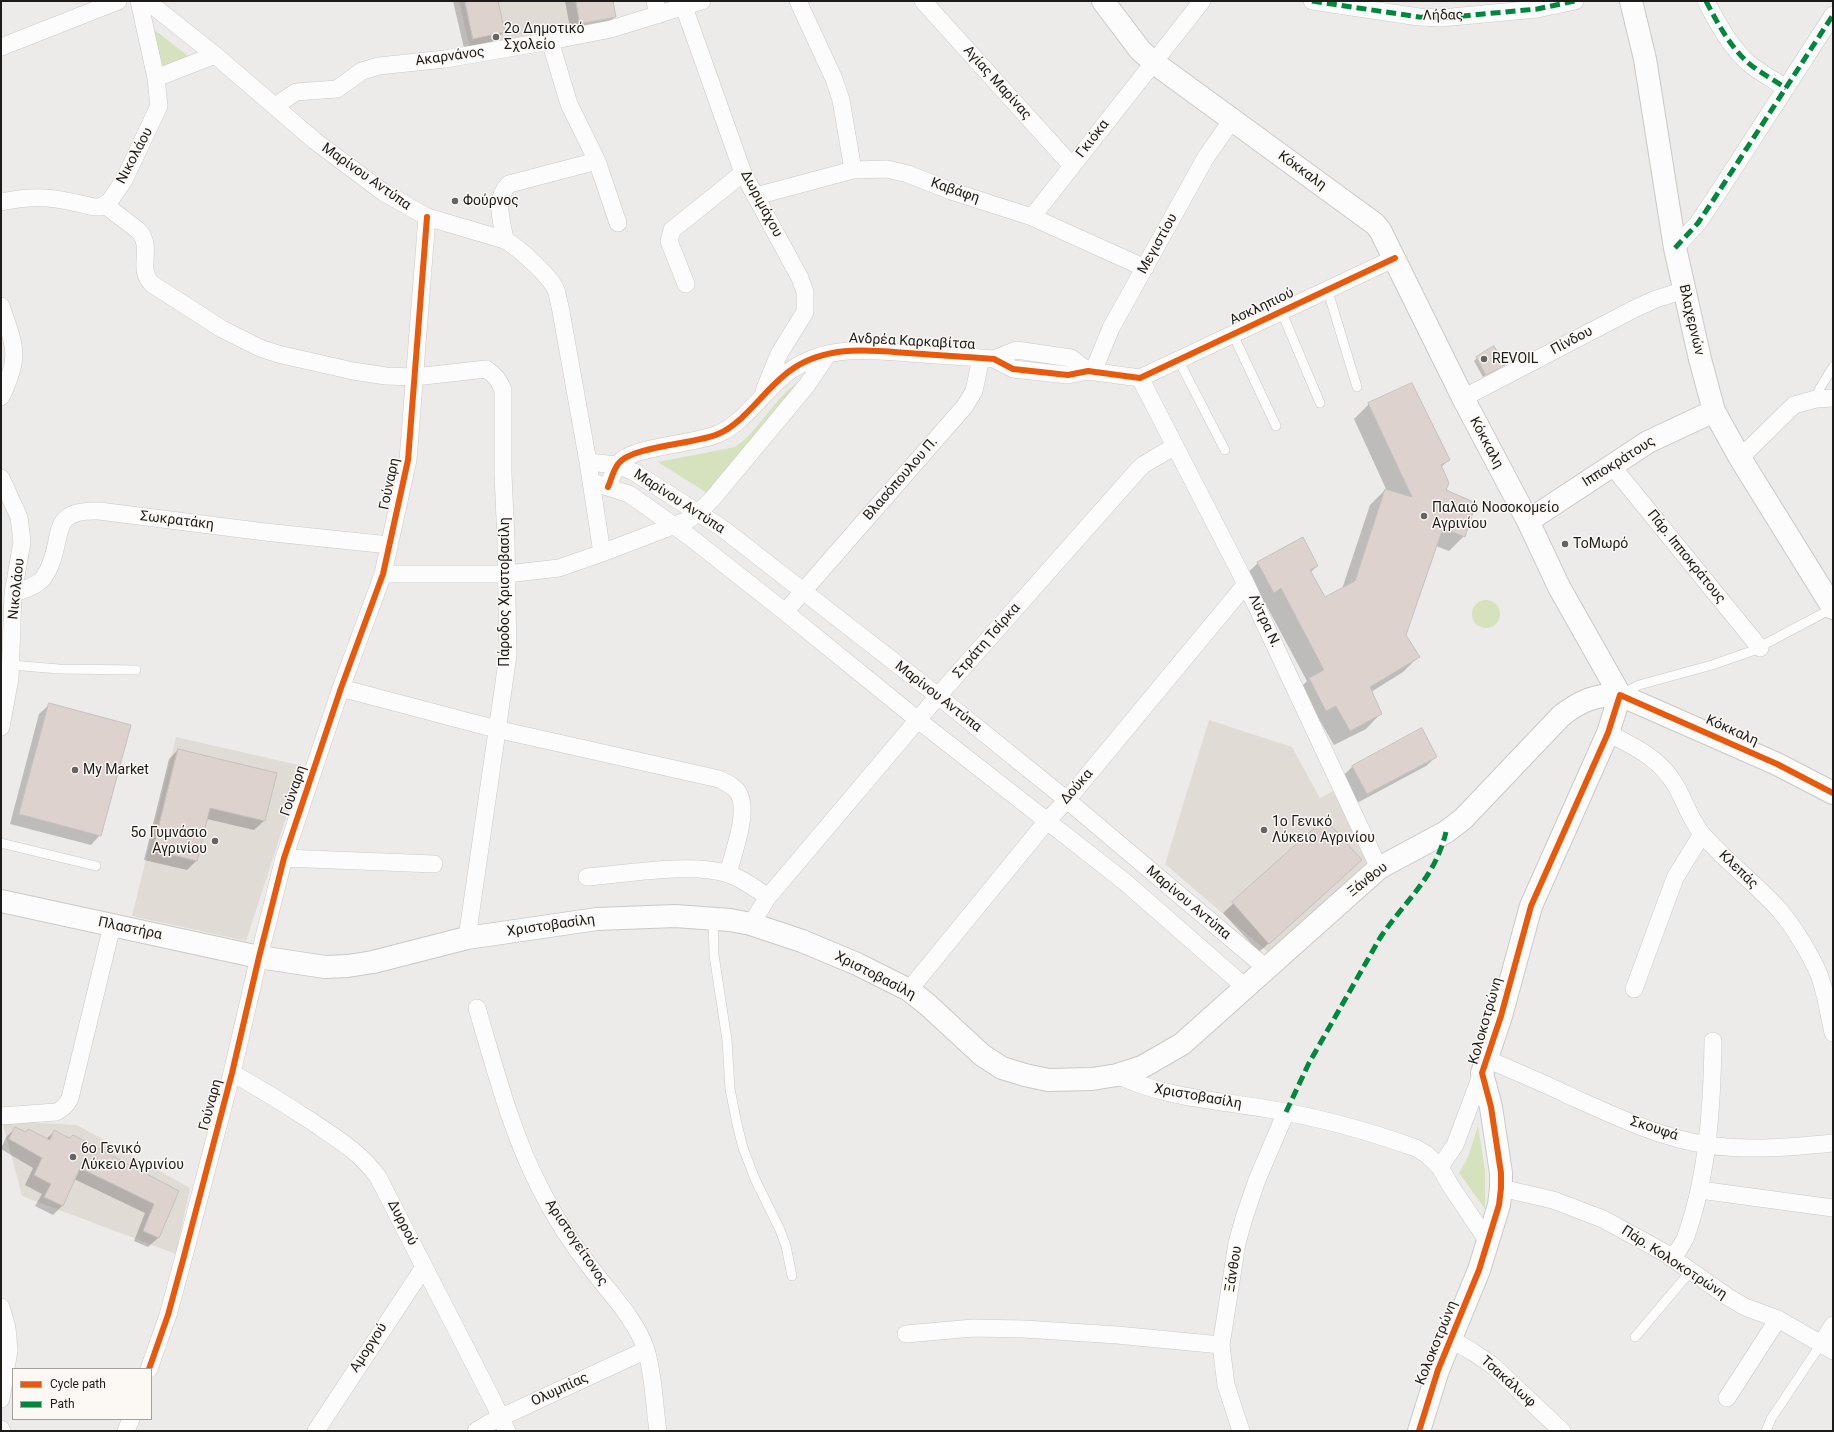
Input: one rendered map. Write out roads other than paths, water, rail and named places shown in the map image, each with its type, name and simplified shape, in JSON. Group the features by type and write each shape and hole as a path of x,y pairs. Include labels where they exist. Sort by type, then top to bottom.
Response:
{"main road":[{"name":"Κόκκαλη","path":"1103,1 1140,50 1153,62 1375,224 1380,230 1463,398 1528,521 1559,587 1620,695 1777,764 1833,793"},
{"name":"Βλαχερνών","path":"1631,1 1645,60 1675,248 1700,358 1714,411 1740,458 1833,608"},
{"name":"Ιπποκράτους","path":"1528,521 1660,436 1714,411"},
{"name":"Κολοκοτρώνη","path":"1419,1431 1428,1400 1450,1339 1470,1293 1495,1223 1501,1188 1501,1173 1485,1066 1531,906 1608,733 1620,695"},
{"name":"Ξάνθου","path":"1117,1075 1142,1067 1182,1044 1379,868 1446,832 1463,819 1561,716 1574,706 1596,696 1620,695"},
{"name":"Πλαστήρα","path":"1,901 259,957"},
{"name":"Χριστοβασίλη","path":"259,957 325,968 348,966 467,938 597,919 660,916 712,918 751,924 802,942 857,964 909,990 928,1005 982,1055 1007,1070 1048,1080 1092,1079 1117,1075"}],"street":[{"path":"1,47 118,1"},
{"name":"Νικολάου","path":"105,205 109,202 124,180 159,106 156,78 139,1"},
{"name":"Μαρίνου Αντύπα","path":"147,1 215,55 315,141 384,192 427,217 505,240 527,256 552,284 556,290 592,482 602,553"},
{"name":"Ακαρνάνος","path":"275,106 296,92 337,88 362,71 379,66 445,59 611,29 656,8 684,7 702,1"},
{"path":"798,1 834,79 841,100 853,170"},
{"name":"Αγίας Μαρίνας","path":"923,1 1072,166"},
{"name":"Γκιόκα","path":"1032,217 1202,1"},
{"name":"Λήδας","path":"1312,1 1419,17 1441,18 1537,9 1575,1"},
{"path":"1706,1 1728,40 1739,54 1752,66 1786,88"},
{"name":"Δωριμάχου","path":"684,7 744,173 800,278 805,292 805,312 775,362 763,394"},
{"path":"1675,248 1698,223 1833,15"},
{"path":"550,41 569,104 597,161 618,223"},
{"path":"156,78 215,55"},
{"name":"Μεγιστίου","path":"1091,371 1111,328 1206,157 1232,120"},
{"path":"505,240 498,202 501,194 509,184 597,161"},
{"name":"Καβάφη","path":"756,196 853,170 872,169 899,172 950,191 1032,217 1145,268"},
{"path":"686,284 669,242 672,230 744,173"},
{"path":"1,202 37,196 52,197 94,207 105,205"},
{"name":"Πάροδος Χριστοβασίλη","path":"105,205 144,236 147,250 144,270 148,280 152,284 222,329 260,348 278,354 353,371 386,376 415,377 486,369 499,381 503,390 503,474 507,574 508,655 496,729 467,938"},
{"name":"Γούναρη","path":"148,1368 168,1315 232,1073 284,858 341,688 383,574 408,460 427,217"},
{"name":"Ασκληπιού","path":"1140,378 1395,258"},
{"name":"Πίνδου","path":"1463,398 1634,309 1656,299 1685,290"},
{"path":"1,306 12,339 15,354 11,376 1,397"},
{"name":"Ανδρέα Καρκαβίτσα","path":"617,466 627,457 640,452 711,437 724,432 737,422 763,394 792,370 805,362 828,354 859,350 988,358 1014,369 1068,375 1091,371 1140,378"},
{"path":"383,574 507,574 559,568 675,526 698,513 713,498 808,385 828,354"},
{"name":"Βλασόπουλου Π.","path":"785,612 965,406 974,391 988,358"},
{"name":"Λύτρα Ν.","path":"1140,378 1246,584 1379,868"},
{"path":"1740,458 1788,409 1798,403 1816,399 1833,398"},
{"name":"Στράτη Τσίρκα","path":"751,924 768,897 938,696 1142,465 1175,446"},
{"name":"Μαρίνου Αντύπα","path":"588,462 617,466 640,474 722,528 938,696 1067,800 1266,968"},
{"path":"608,487 617,466"},
{"name":"Πάρ. Ιπποκράτους","path":"1612,466 1760,648"},
{"name":"Νικολάου","path":"1,478 19,517 22,542 13,594 11,665 1,727"},
{"name":"Μαρίνου Αντύπα","path":"592,482 629,494 675,526 1142,896 1245,987"},
{"name":"Σωκρατάκη","path":"13,594 42,580 51,563 61,525 72,513 78,511 99,511 257,531 389,545"},
{"name":"Δούκα","path":"909,990 1047,821 1067,800 1246,584"},
{"path":"341,688 496,729 719,779 731,785 738,793 742,804 742,819 728,874"},
{"name":"Κλεπάς","path":"1608,733 1649,755 1663,768 1676,788 1692,820 1702,834 1719,853 1775,905 1789,922 1816,966 1824,991 1833,1033"},
{"path":"1634,989 1675,878 1702,834"},
{"path":"284,858 434,864"},
{"path":"587,877 680,869 705,870 728,874 768,897"},
{"path":"1142,896 1159,878"},
{"path":"1,1116 56,1112 68,1104 112,926"},
{"name":"Αριστογείτονος","path":"477,1008 511,1117 534,1176 564,1230 641,1338 646,1350 658,1431"},
{"path":"1670,1258 1679,1249 1684,1239 1700,1190 1704,1170 1714,1041"},
{"path":"1440,1167 1454,1145 1485,1066"},
{"name":"Σκουφά","path":"1485,1066 1629,1122 1706,1145 1732,1147 1794,1147 1833,1143"},
{"name":"Δυρρού","path":"232,1073 264,1091 349,1146 367,1161 378,1177 504,1424"},
{"name":"Χριστοβασίλη","path":"1117,1075 1136,1084 1175,1095 1286,1112 1345,1126 1402,1143 1426,1154 1440,1167 1450,1186 1489,1243"},
{"name":"Ξάνθου","path":"1241,1431 1226,1385 1222,1345 1237,1243 1257,1180 1286,1112"},
{"name":"Πάρ. Κολοκοτρώνη","path":"1501,1188 1547,1198 1582,1210 1618,1226 1670,1258 1713,1288 1744,1307 1778,1320 1827,1348"},
{"path":"1700,1190 1833,1208"},
{"name":"Αμοργού","path":"316,1431 424,1267"},
{"path":"1,1307 7,1328 9,1350 1,1399"},
{"path":"1727,1398 1778,1320"},
{"path":"1827,1348 1833,1325"},
{"path":"906,1334 973,1328 1024,1328 1222,1345"},
{"name":"Τσακάλωφ","path":"1450,1339 1492,1365 1562,1431"},
{"name":"Ολυμπίας","path":"476,1431 504,1424 646,1350"},
{"path":"126,1431 131,1420"}],"lane":[{"path":"1330,298 1357,387"},
{"path":"1285,320 1320,404"},
{"path":"1237,343 1276,426"},
{"path":"1816,399 1820,388 1833,367"},
{"path":"1183,368 1225,450"},
{"path":"1620,695 1638,686 1712,665 1760,648 1833,608"},
{"path":"11,665 59,669 136,670"},
{"path":"1,843 96,866"},
{"path":"712,918 714,955 727,1040 730,1089 737,1124 743,1148 755,1179 780,1230 786,1246 792,1276"},
{"path":"1635,1337 1690,1272"},
{"path":"1766,1431 1771,1419 1827,1348"}],"place":[{"name":"2ο Δημοτικό Σχολείο","path":"496,37"},
{"name":"Φούρνος","path":"455,201"},
{"name":"REVOIL","path":"1484,359"},
{"name":"Παλαιό Νοσοκομείο Αγρινίου","path":"1424,516"},
{"name":"ΤοΜωρό","path":"1565,544"},
{"name":"My Market","path":"75,770"},
{"name":"1ο Γενικό Λύκειο Αγρινίου","path":"1264,830"},
{"name":"5ο Γυμνάσιο Αγρινίου","path":"215,841"},
{"name":"6ο Γενικό Λύκειο Αγρινίου","path":"73,1157"}]}
